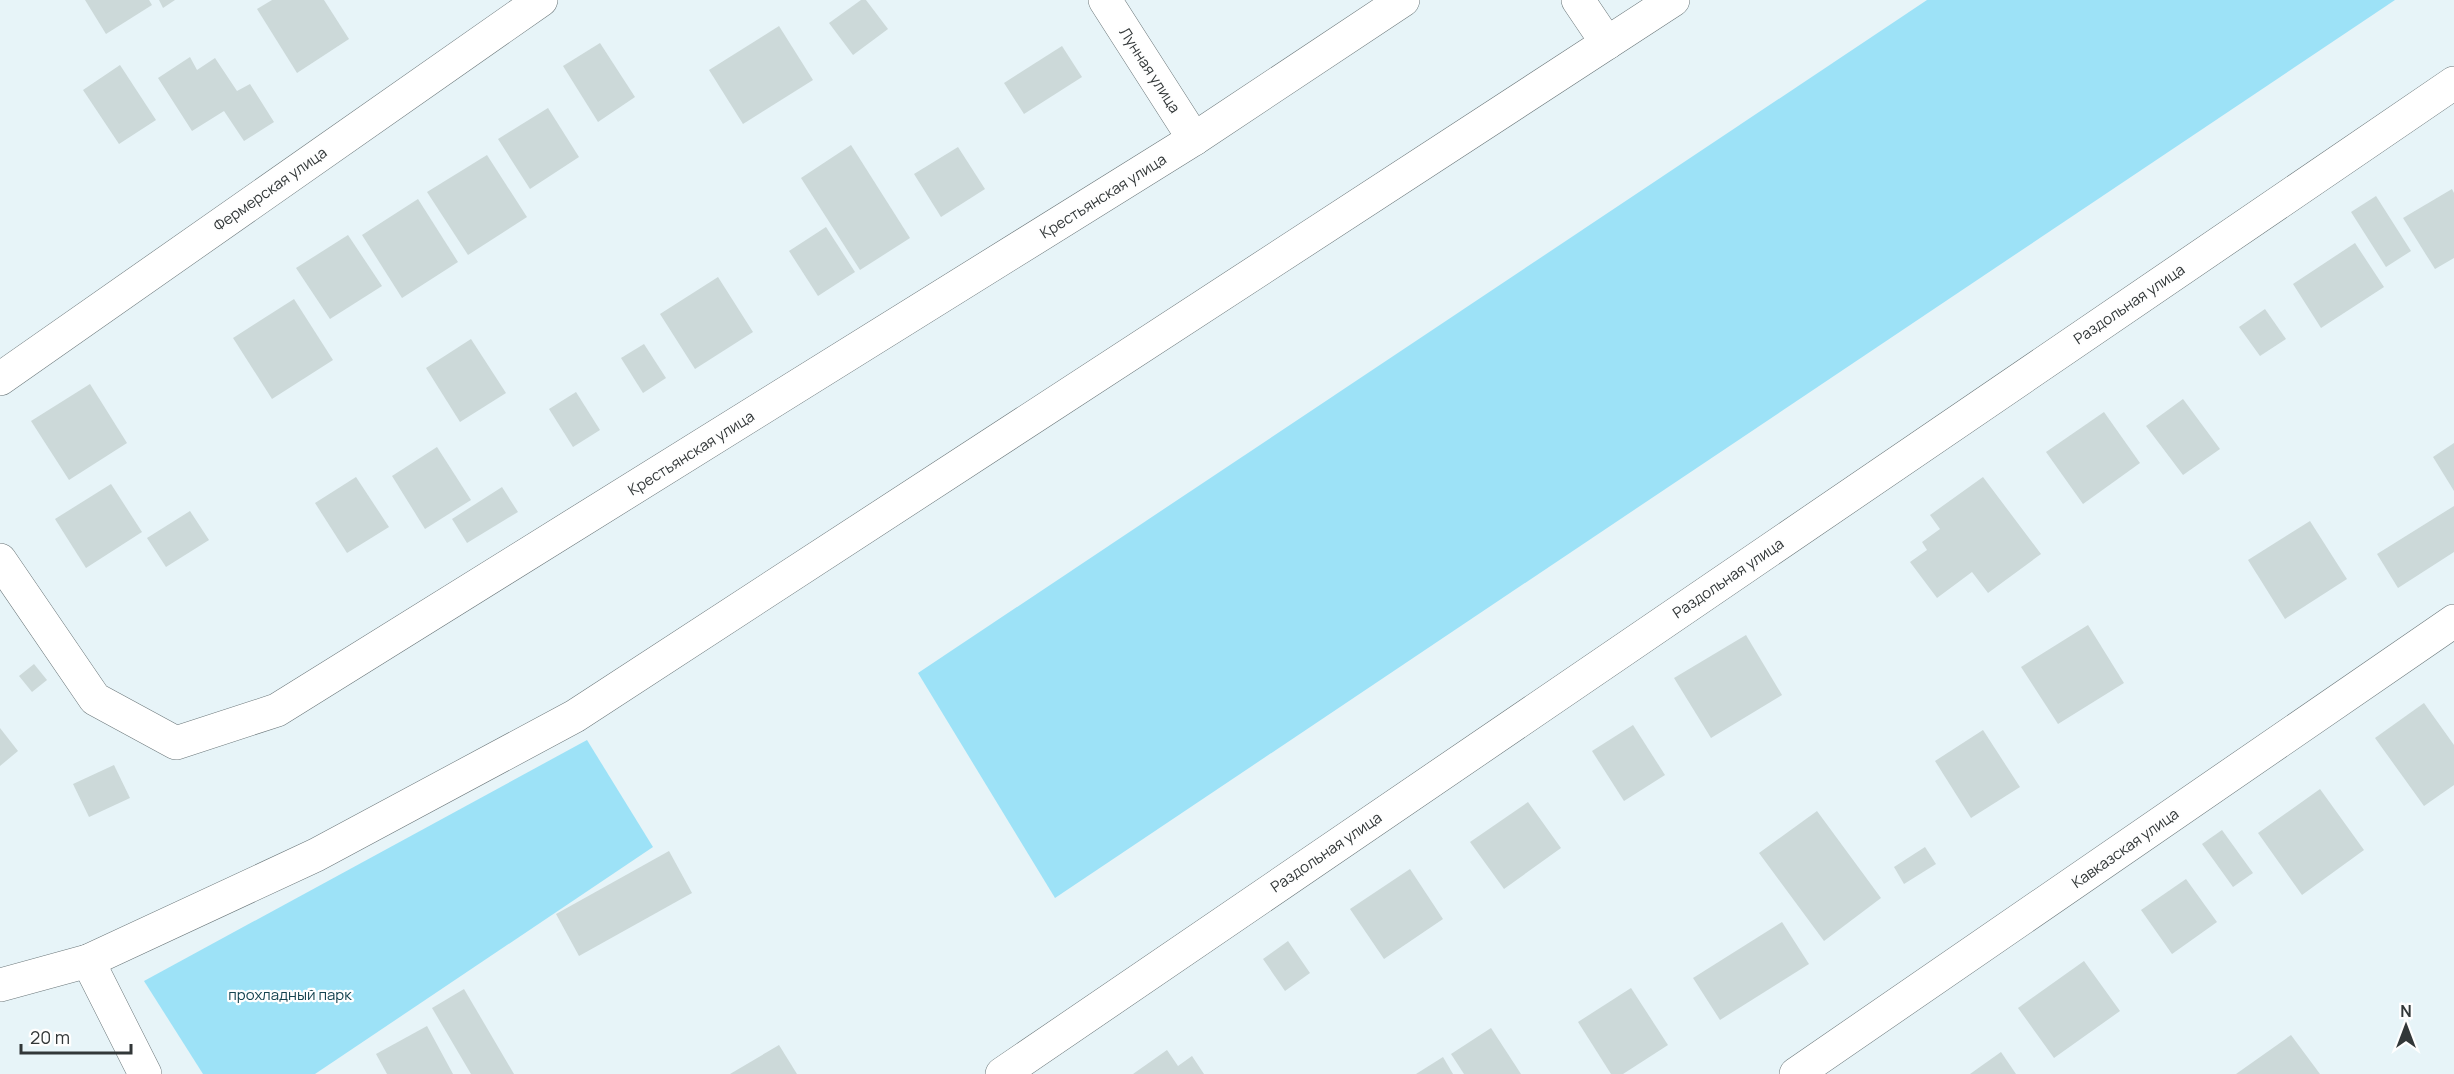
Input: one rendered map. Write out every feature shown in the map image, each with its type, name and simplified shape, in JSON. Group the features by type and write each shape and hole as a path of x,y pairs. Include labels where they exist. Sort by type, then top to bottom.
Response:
{"street":[{"name":"Фермерская улица","path":"0,379 541,0"},
{"name":"Лунная улица","path":"1105,0 1194,139"},
{"name":"Крестьянская улица","path":"0,560 95,699 176,743 277,710 1194,139 1403,0"},
{"path":"1578,0 1607,43"},
{"path":"0,985 88,961 316,855 575,716 1673,0"},
{"name":"Раздольная улица","path":"1002,1074 2454,83"},
{"name":"Кавказская улица","path":"1796,1074 2454,621"},
{"path":"88,961 145,1074"}],"green space":[{"path":"1927,0 2395,0 1055,898 918,673"},
{"name":"прохладный парк","path":"587,740 653,847 315,1074 203,1074 144,981"}],"building":[{"path":"85,0 149,0 152,5 106,34"},
{"path":"159,0 175,0 163,8"},
{"path":"272,0 324,0 349,39 297,73 257,9"},
{"path":"861,0 866,0 888,29 853,55 829,23"},
{"path":"779,26 813,80 743,124 709,70"},
{"path":"600,43 635,97 598,122 563,66"},
{"path":"1062,46 1082,77 1024,114 1004,83"},
{"path":"190,57 197,70 215,58 237,91 250,84 274,122 244,141 224,111 192,131 158,78"},
{"path":"120,65 156,120 119,144 83,90"},
{"path":"548,108 579,157 530,189 498,139"},
{"path":"851,145 910,238 860,270 801,178"},
{"path":"958,147 985,189 941,217 914,174"},
{"path":"487,155 527,217 468,255 427,192"},
{"path":"2452,189 2454,193 2454,258 2435,269 2403,218"},
{"path":"2376,196 2411,251 2386,267 2351,212"},
{"path":"418,199 458,262 402,298 362,235"},
{"path":"826,227 855,272 818,296 789,251"},
{"path":"348,235 382,286 330,319 296,268"},
{"path":"2355,243 2384,287 2321,328 2293,284"},
{"path":"718,277 753,332 695,369 660,314"},
{"path":"294,299 333,360 272,399 233,338"},
{"path":"2265,309 2286,339 2260,356 2239,327"},
{"path":"471,339 506,393 460,422 426,368"},
{"path":"644,344 666,378 643,393 621,358"},
{"path":"90,384 127,443 69,480 31,421"},
{"path":"576,392 600,430 573,447 549,409"},
{"path":"2183,399 2220,449 2183,475 2146,426"},
{"path":"2104,412 2140,463 2083,504 2046,452"},
{"path":"2454,443 2454,491 2433,457"},
{"path":"437,447 471,500 425,529 392,476"},
{"path":"356,477 389,527 347,553 315,503"},
{"path":"1983,477 2041,554 1988,593 1972,572 1937,598 1910,562 1927,550 1922,542 1940,529 1930,515"},
{"path":"111,484 142,532 86,568 55,519"},
{"path":"502,487 518,512 467,543 452,519"},
{"path":"2454,506 2454,552 2398,588 2377,554"},
{"path":"190,511 209,540 166,567 147,538"},
{"path":"2310,521 2347,579 2285,619 2248,560"},
{"path":"2088,625 2124,683 2058,724 2021,667"},
{"path":"1746,635 1782,695 1711,738 1674,678"},
{"path":"34,664 47,680 32,692 19,676"},
{"path":"2424,703 2454,745 2454,785 2424,806 2375,738"},
{"path":"1633,725 1665,775 1624,801 1592,751"},
{"path":"0,728 18,751 0,766"},
{"path":"1983,730 2020,787 1971,818 1935,761"},
{"path":"114,765 130,798 89,817 73,784"},
{"path":"2320,789 2364,850 2302,895 2258,833"},
{"path":"1528,802 1561,848 1504,889 1470,842"},
{"path":"1817,811 1881,898 1824,941 1759,853"},
{"path":"2222,830 2253,873 2233,887 2202,844"},
{"path":"1925,847 1936,864 1904,884 1894,867"},
{"path":"669,851 692,893 579,956 556,914"},
{"path":"1410,869 1443,919 1384,959 1350,909"},
{"path":"2186,879 2217,922 2172,954 2141,910"},
{"path":"1782,922 1809,964 1720,1020 1693,978"},
{"path":"1288,941 1310,973 1285,991 1263,959"},
{"path":"2084,961 2120,1011 2054,1058 2018,1008"},
{"path":"1631,988 1668,1045 1623,1074 1611,1074 1578,1022"},
{"path":"464,989 514,1074 471,1074 432,1008"},
{"path":"427,1026 453,1074 387,1074 376,1054"},
{"path":"1491,1028 1521,1074 1464,1074 1451,1054"},
{"path":"2291,1035 2320,1074 2236,1074"},
{"path":"779,1045 797,1074 730,1074"},
{"path":"1167,1050 1178,1066 1192,1056 1204,1074 1133,1074"},
{"path":"2001,1052 2016,1074 1970,1074"},
{"path":"1443,1057 1453,1074 1416,1074"}]}
